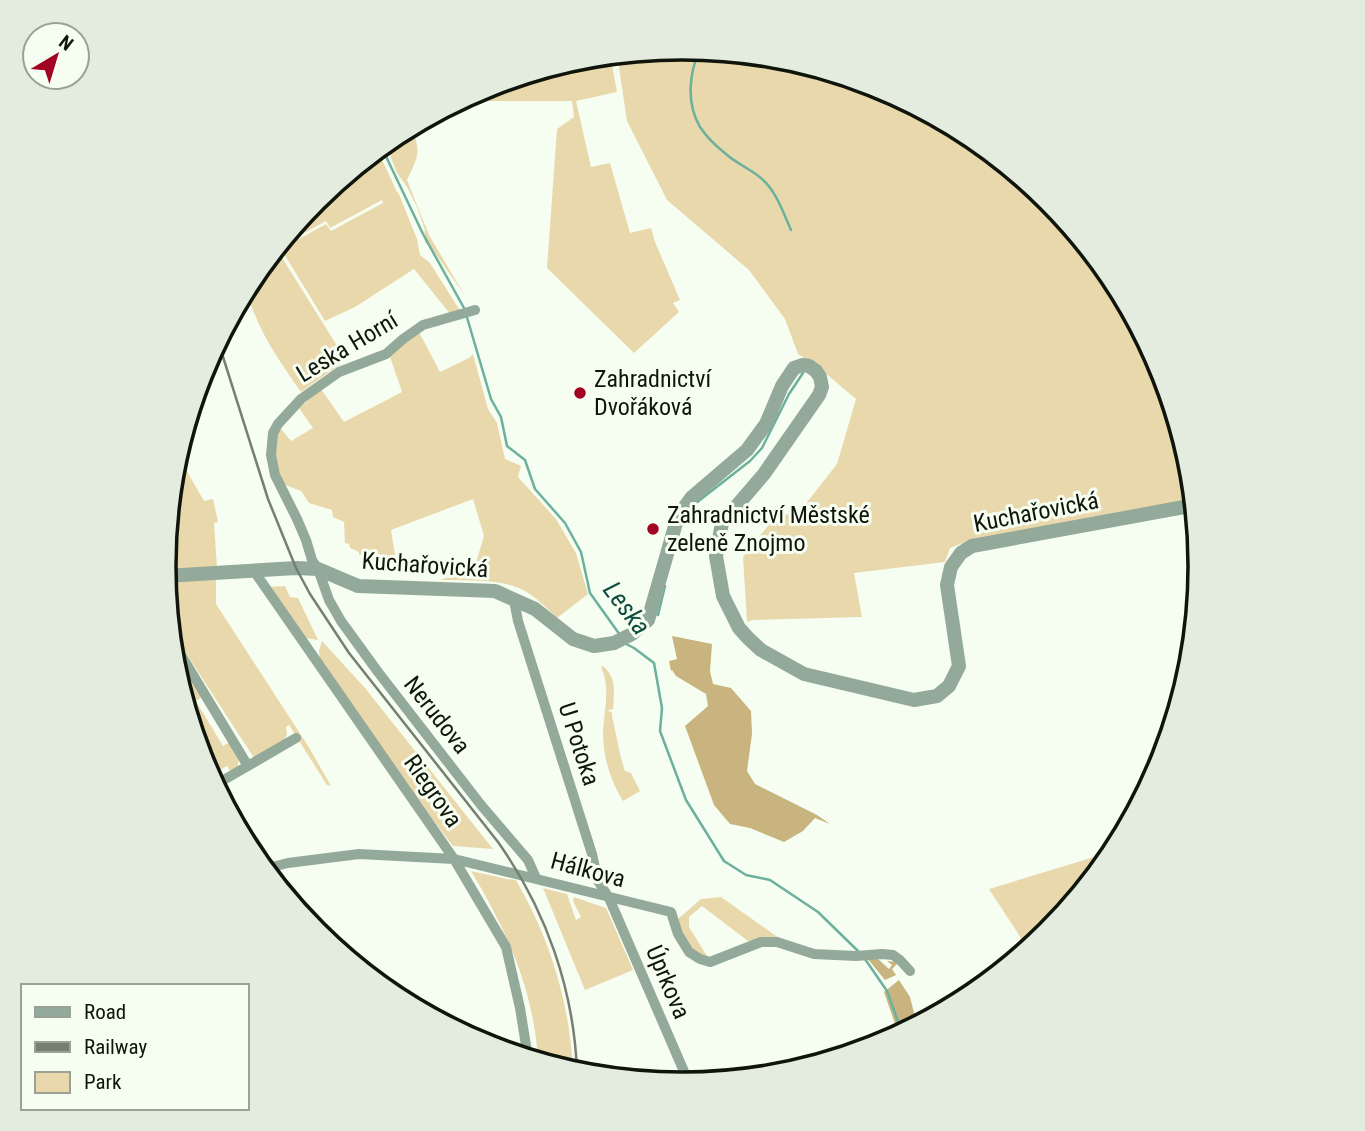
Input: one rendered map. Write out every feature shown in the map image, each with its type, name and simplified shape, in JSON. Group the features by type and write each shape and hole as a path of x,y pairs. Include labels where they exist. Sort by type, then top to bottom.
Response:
{"street":[{"name":"Leska Horní","path":"318,569 275,475 271,455 273,433 278,424 301,399 339,372 386,354 424,326 469,312"},
{"name":"Kuchařovická","path":"177,575 318,569 358,586 495,592 535,609 573,639 594,646 614,643 632,634 648,620 678,516 692,497 747,450 766,424 794,368 809,366 816,370 820,377 822,387 819,395 764,474 722,523 716,556 723,596 739,628 761,650 804,674 914,701 937,696 948,686 960,666 947,585 951,567 961,553 972,546 1185,507"},
{"name":"Nerudova","path":"318,569 329,600 341,621 481,806 528,860 536,878"},
{"name":"Riegrova","path":"254,571 454,859 506,947 526,1047"},
{"name":"U Potoka","path":"514,600 518,621 592,854 598,881 609,898"},
{"path":"186,663 248,765"},
{"path":"224,779 296,738"},
{"name":"Hálkova","path":"275,866 359,854 454,859 670,912 678,934 689,952 700,960 710,962 761,942 777,942 814,954 893,955 910,971"},
{"name":"Úprkova","path":"609,898 684,1072"}],"green space":[{"path":"716,61 781,69 845,86 906,112 964,145 1016,185 1063,232 1084,257 1121,313 1162,403 1179,467 1184,501 971,540 950,548 945,562 854,573 862,617 747,622 743,557 771,522 804,506 837,464 856,399 817,366 798,354 785,319 749,270 667,200 627,121 618,64"},
{"path":"612,65 617,92 576,101 591,167 610,163 630,233 651,228 680,300 673,303 679,312 634,353 547,268 557,129 574,117 572,101 485,100 520,86"},
{"path":"414,136 417,153 407,180 429,235 465,296 431,247 425,243 425,230 417,207 397,173 389,153"},
{"path":"382,159 417,239 420,255 430,263 461,312 451,315 414,269 355,307 325,321 284,254 294,242 326,224 331,231 383,203 382,200 330,228 326,221 298,236 349,185"},
{"path":"281,257 346,360 301,392 276,355 250,303"},
{"path":"419,332 440,372 473,354 488,409 497,423 505,459 521,466 518,477 556,519 576,553 588,594 557,618 532,596 514,586 483,581 440,580 474,569 484,536 473,499 391,530 395,555 377,557 376,551 373,551 373,557 363,557 345,543 344,522 333,517 332,510 309,503 301,491 283,484 271,454 278,425 291,441 313,428 299,408 321,389 344,422 402,392 389,354"},
{"path":"186,469 204,501 213,499 218,522 214,523 217,567 176,570"},
{"path":"216,577 216,604 331,786 327,785 289,725 286,727 285,739 254,758 184,650 177,579"},
{"path":"285,586 290,597 298,598 318,640 305,638 269,587"},
{"path":"322,641 365,688 493,849 453,846 320,660"},
{"path":"601,667 611,675 614,686 613,709 607,711 612,712 625,771 631,773 640,791 623,801 611,777 604,750 606,683"},
{"path":"189,675 202,697 196,701 223,746 231,744 239,760 237,768 230,771 227,766 220,770 215,759 203,728"},
{"path":"1096,856 1063,899 1022,940 989,889"},
{"path":"471,871 516,880 528,902 548,948 563,996 572,1059 537,1050 525,986 496,916"},
{"path":"543,888 567,894 576,920 581,917 573,901 574,897 606,908 633,970 585,990"},
{"path":"721,897 779,938 748,941 702,906 689,917 689,927 707,956 703,958 685,942 678,919 701,899"}],"shaded area":[{"path":"672,636 712,644 710,671 713,684 731,688 751,711 752,734 747,771 755,784 830,824 815,818 803,831 784,842 750,828 730,824 714,805 685,726 708,706 706,694 671,671 669,661 677,659"},
{"path":"867,958 878,959 889,969 892,965 887,961 899,962 892,969 896,975 885,980"},
{"path":"899,980 910,997 914,1015 895,1024 884,992"}],"waterway":[{"path":"696,60 691,78 691,98 700,127 723,151 767,184 779,202 791,230"},
{"name":"Leska","path":"386,156 423,234 464,308"},
{"name":"Leska","path":"466,314 491,399 501,417 507,446 525,460 535,489 565,523 581,552 590,593 620,635"},
{"path":"696,503 750,461 762,448 789,394 803,373"},
{"path":"658,615 665,586"},
{"name":"Leska","path":"626,644 654,663 662,708 660,731 686,800 724,861 746,875 770,880 818,912 858,951"},
{"name":"Leska","path":"865,959 887,991 898,1023"}],"railway":[{"path":"223,356 268,499 296,568 310,594 349,653 498,842 530,895 554,951 563,981 576,1060"}],"place":[{"name":"Zahradnictví Dvořáková","path":"580,393"},
{"name":"Zahradnictví Městské zeleně Znojmo","path":"653,529"}]}
